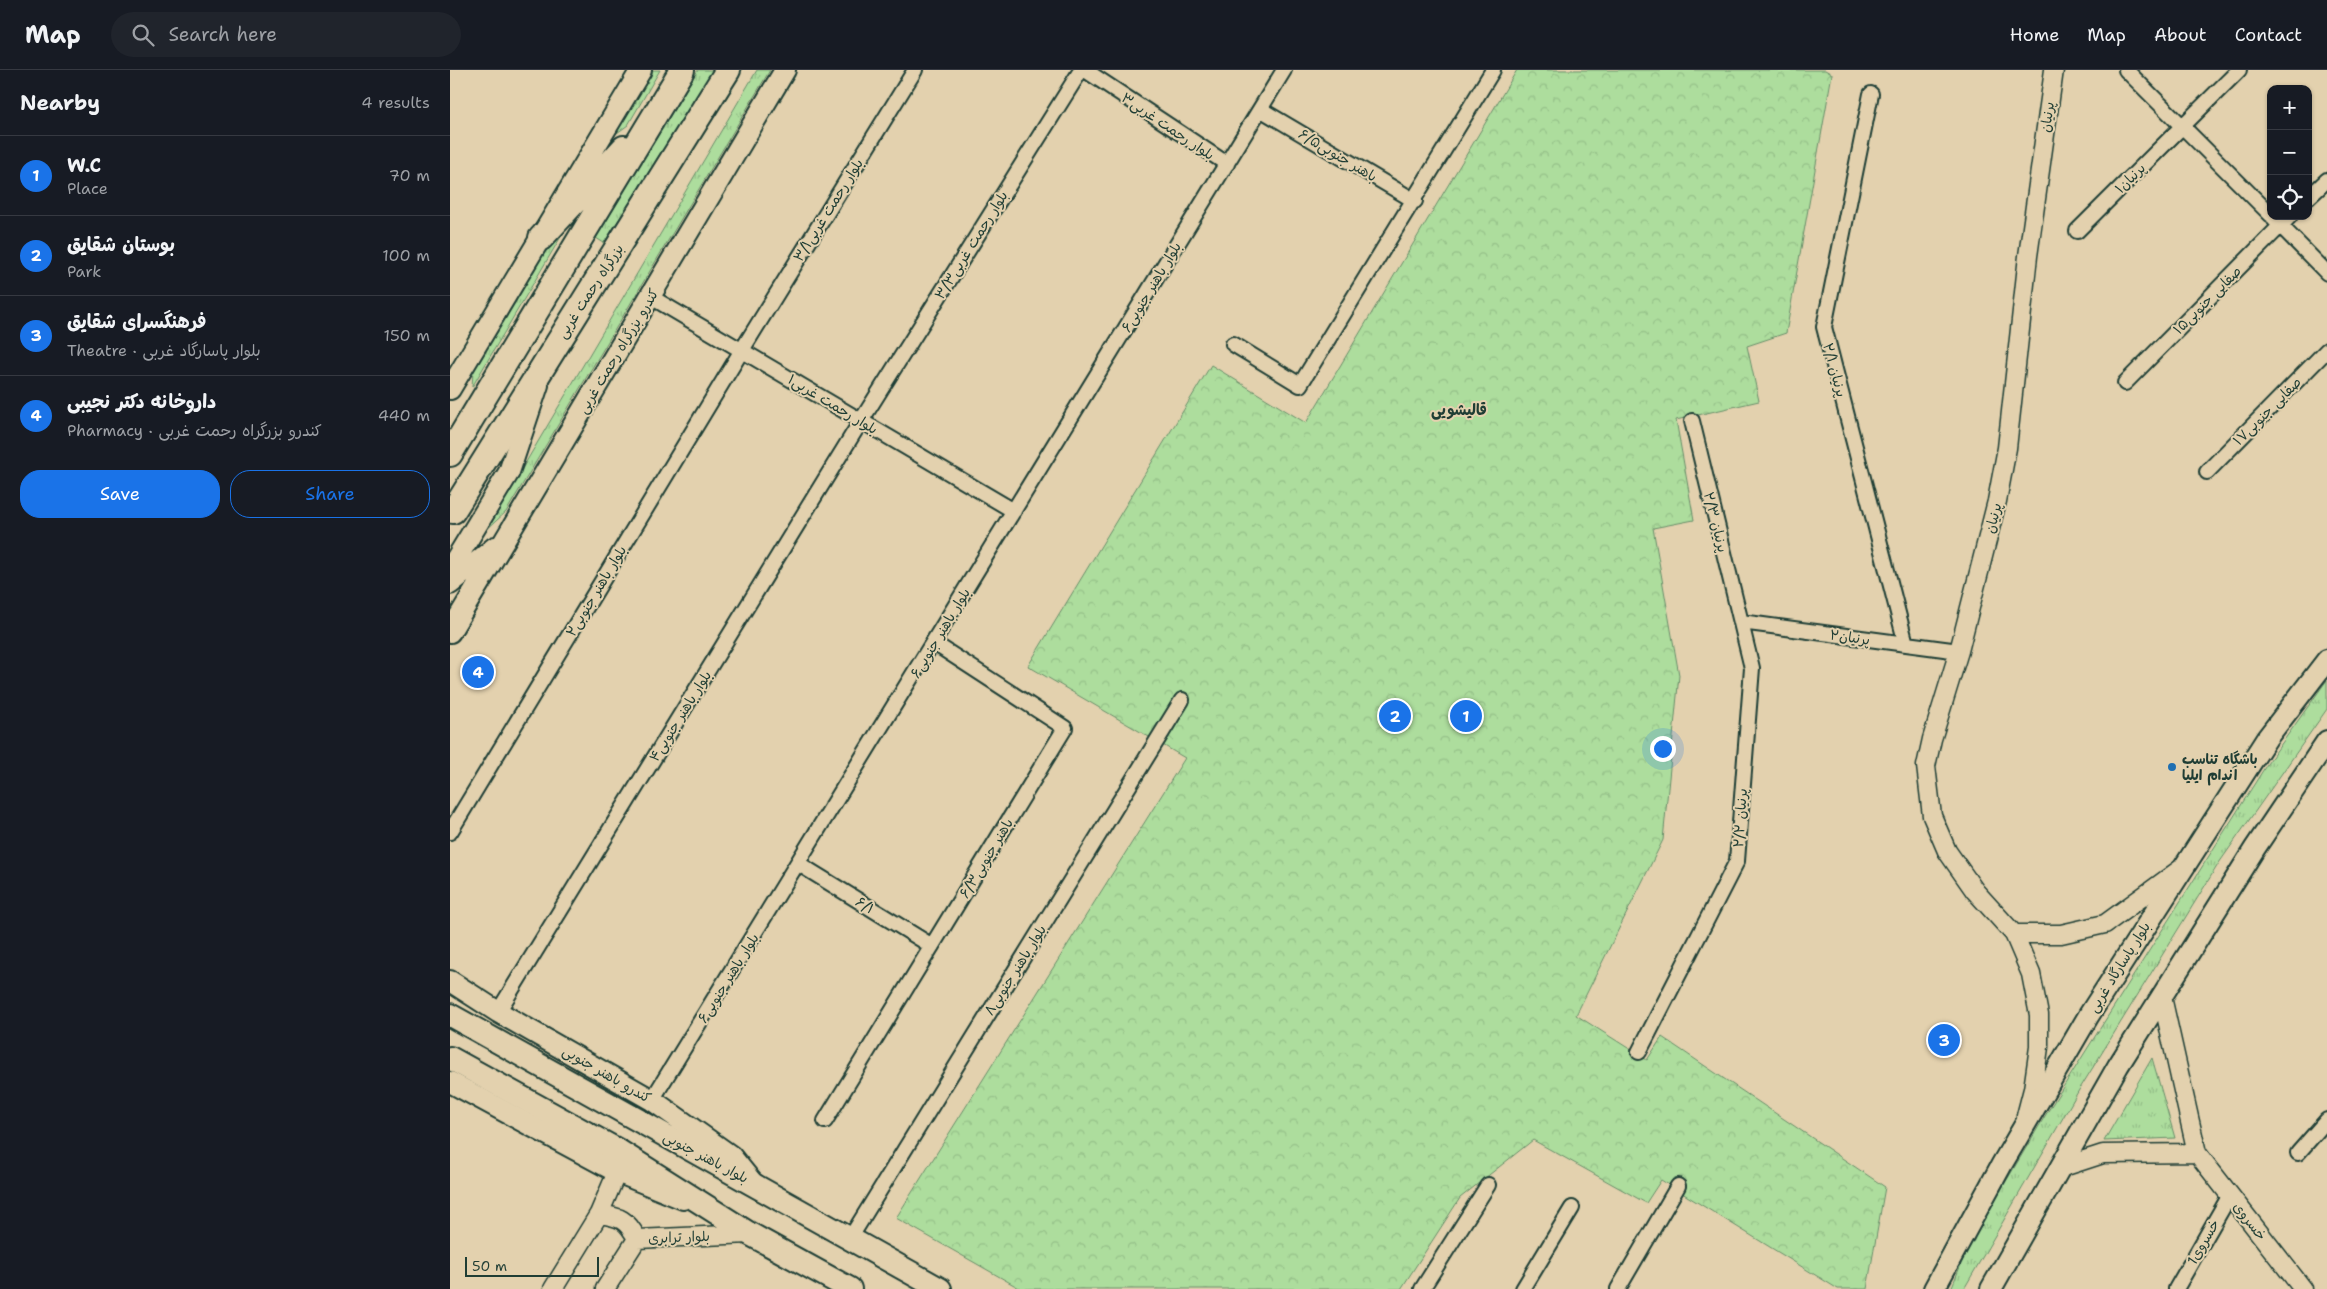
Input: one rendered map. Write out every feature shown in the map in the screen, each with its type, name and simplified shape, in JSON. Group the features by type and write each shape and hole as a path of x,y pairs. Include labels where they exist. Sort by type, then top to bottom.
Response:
{"highway":[{"path":"450,454 682,70"},
{"name":"بزرگراه رحمت غربی","path":"453,511 728,70"},
{"path":"541,238 656,114"}],"main road":[{"path":"450,390 642,70"},
{"name":"کندرو بزرگراه رحمت غربی","path":"450,632 785,70"},
{"path":"450,569 509,472 547,358"},
{"path":"450,584 506,539"},
{"name":"بلوار پاسارگاد غربی","path":"1934,1289 2023,1128 2089,1015 2267,738 2327,660"},
{"path":"1991,1289 2118,1066 2255,848 2327,741"},
{"name":"کندرو باهنر جنوبی","path":"450,981 498,1012 652,1100 731,1156 752,1182"},
{"name":"بلوار باهنر جنوبی","path":"450,1015 640,1122 752,1182 849,1240 940,1289"},
{"path":"450,1058 619,1151 750,1234 850,1289"},
{"path":"450,1082 616,1172 710,1210"}],"street":[{"name":"بلوار رحمت غربی۳/۱","path":"742,350 915,70"},
{"name":"بلوار رحمت غربی۳/۳","path":"861,421 1081,70"},
{"name":"بلوار رحمت غربی۳","path":"1085,70 1226,164"},
{"name":"بلوار باهنر جنوبی۶","path":"652,1100 1284,70"},
{"path":"1233,344 1300,385 1494,70"},
{"name":"پرنیان","path":"2023,1128 2033,1089 2039,1047 2039,1015 2031,974 2014,934 1975,891 1952,859 1932,816 1926,766 1932,739 1959,651 1997,501 2007,448 2028,256 2054,70"},
{"path":"2126,70 2267,207"},
{"name":"پرنیان۱","path":"2077,231 2239,70"},
{"name":"پرنیان ۲/۱","path":"1871,94 1824,327 1906,644"},
{"name":"باهنر جنوبی۶/۵","path":"1260,108 1415,201"},
{"path":"2312,194 2327,180"},
{"name":"صفایی جنوبی۱۵","path":"2124,383 2276,220"},
{"path":"2280,220 2327,273"},
{"name":"بلوار رحمت غربی۱","path":"651,296 1014,511"},
{"name":"بلوار باهنر جنوبی۲","path":"450,832 742,350"},
{"name":"صفایی جنوبی۱۷","path":"2207,472 2327,350"},
{"name":"بلوار باهنر جنوبی۴","path":"498,1012 861,421"},
{"name":"پرنیان ۲/۳","path":"1692,421 1741,622"},
{"name":"پرنیان۲","path":"1741,622 1959,651"},
{"name":"پرنیان ۲/۲","path":"1639,1052 1737,861 1752,668 1741,622"},
{"name":"۶/۳باهنر جنوبی","path":"825,1121 1065,728 934,643"},
{"name":"۸بلوار باهنر جنوبی","path":"849,1240 1182,700"},
{"name":"۶/۱","path":"798,864 932,946"},
{"path":"2014,934 2061,934 2105,924 2184,867"},
{"path":"2060,1168 2103,1154 2197,1153 2162,997"},
{"path":"2298,1153 2327,1120"},
{"name":"خسروى","path":"2197,1153 2303,1289"},
{"path":"553,1289 599,1214 616,1172"},
{"path":"1422,1289 1488,1185"},
{"path":"1618,1289 1678,1186"},
{"name":"خسروى1","path":"2176,1289 2230,1196"},
{"path":"1523,1289 1572,1208"},
{"path":"599,1214 617,1216 630,1225 637,1239"},
{"name":"بلوار ترابری","path":"605,1289 637,1239 750,1234"}],"green space":[{"path":"651,70 660,70 628,125 610,138"},
{"path":"698,70 713,70 604,243 596,238"},
{"path":"757,70 770,70 506,512 486,530"},
{"path":"1517,70 1825,70 1832,74 1786,333 1747,346 1759,401 1676,420 1694,520 1653,528 1679,675 1663,840 1576,1015 1647,1060 1662,1037 1885,1187 1867,1289 1838,1289 1661,1180 1646,1203 1533,1140 1460,1198 1401,1289 1021,1289 896,1218 1185,758 1028,666 1211,365 1306,423"},
{"path":"572,218 472,387 473,371 557,229"},
{"path":"2327,680 2327,709 2219,863 2079,1090 1964,1289 1951,1289 1971,1240 2048,1111 2267,764"},
{"path":"2152,1058 2175,1138 2104,1141"}],"place":[{"name":"داروخانه دکتر نجیبی","path":"478,672"},
{"name":"بوستان شقایق","path":"1395,716"},
{"name":"W.C","path":"1466,716"},
{"name":"باشگاه تناسب اندام ایلیا","path":"2172,767"},
{"name":"فرهنگسرای شقایق","path":"1944,1040"}],"district":[{"name":"قالیشویی","path":"1459,410"}]}
